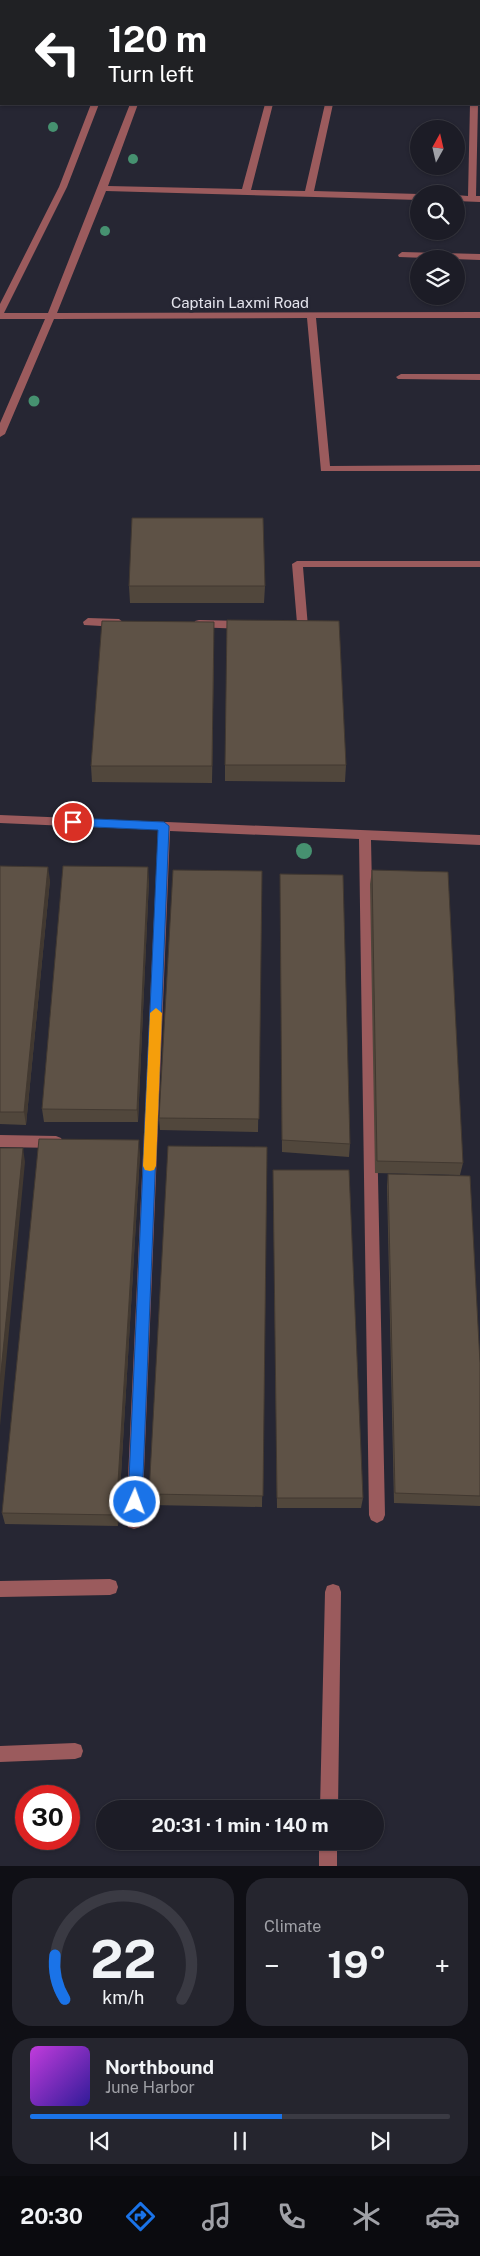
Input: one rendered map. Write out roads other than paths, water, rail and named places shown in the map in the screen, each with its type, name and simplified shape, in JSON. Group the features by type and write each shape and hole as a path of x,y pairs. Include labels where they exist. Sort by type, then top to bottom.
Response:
{"street":[{"path":"0,314 63,187 96,105"},
{"path":"0,434 52,316 104,188 134,105"},
{"path":"246,192 269,105"},
{"path":"309,194 329,105"},
{"path":"474,105 476,199"},
{"path":"104,188 410,197"},
{"path":"402,255 480,257"},
{"name":"Captain Laxmi Road","path":"0,314 52,316 480,315"},
{"path":"311,315 325,469 480,468"},
{"path":"401,377 480,377"},
{"path":"284,626 303,627 297,564 480,564"},
{"path":"88,622 127,623"},
{"path":"186,624 254,626"},
{"path":"0,819 480,840"},
{"path":"134,1522 146,1144 164,826"},
{"path":"365,835 377,1515"},
{"path":"0,1141 66,1142"},
{"path":"0,1589 110,1587"},
{"path":"329,1800 333,1592"},
{"path":"0,1754 75,1751"},
{"path":"328,1850 328,1866"}]}
